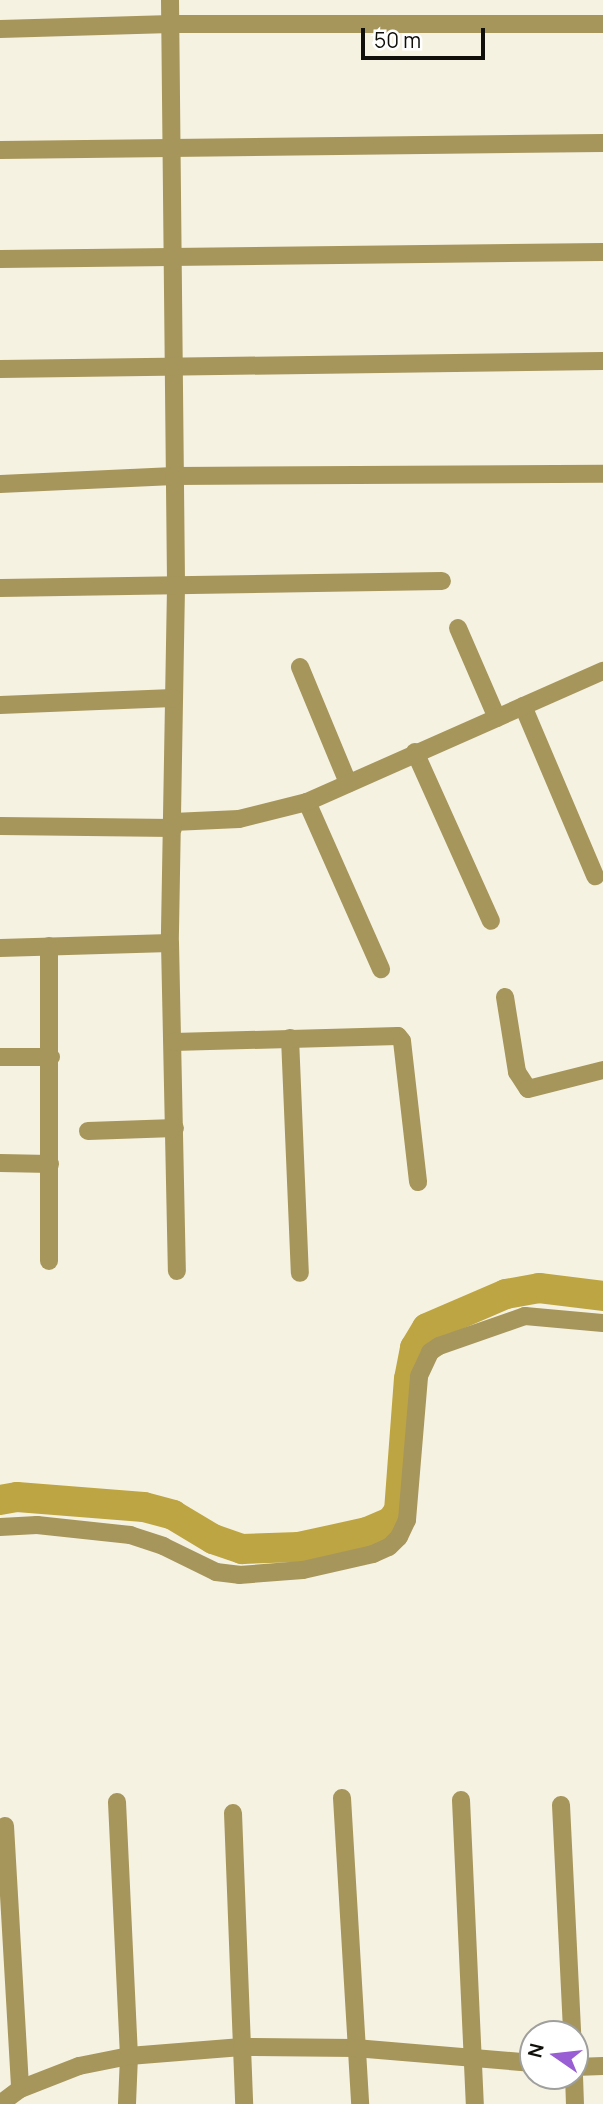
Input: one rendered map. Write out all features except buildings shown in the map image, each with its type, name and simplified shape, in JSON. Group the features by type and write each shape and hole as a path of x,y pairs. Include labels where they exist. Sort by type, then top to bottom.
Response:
{"street":[{"path":"170,0 176,587 170,943 177,1271"},
{"path":"0,29 170,24 603,24"},
{"path":"0,150 603,143"},
{"path":"0,259 603,252"},
{"path":"0,369 603,361"},
{"path":"0,484 174,476 603,474"},
{"path":"0,588 442,581"},
{"path":"458,628 497,718"},
{"path":"300,667 348,783"},
{"path":"0,825 173,825 240,819 307,802 603,671"},
{"path":"0,705 173,698"},
{"path":"523,706 595,876"},
{"path":"415,752 491,920"},
{"path":"307,802 381,969"},
{"path":"0,948 170,943"},
{"path":"49,946 49,1261"},
{"path":"505,997 517,1072 528,1088 603,1070"},
{"path":"173,1042 391,1034 402,1041 418,1182"},
{"path":"290,1038 300,1273"},
{"path":"0,1057 51,1057"},
{"path":"88,1131 175,1128"},
{"path":"0,1163 50,1164"},
{"path":"0,1527 37,1525 130,1535 163,1546 216,1572 239,1575 303,1570 373,1554 389,1547 399,1537 407,1520 419,1376 430,1352 439,1346 525,1317 603,1323"},
{"path":"342,1798 360,2104"},
{"path":"461,1800 475,2104"},
{"path":"117,1802 129,2056 127,2104"},
{"path":"561,1805 571,2020"},
{"path":"233,1812 244,2104"},
{"path":"5,1826 20,2089"},
{"path":"0,2104 20,2089 79,2066 129,2056 242,2047 355,2048 519,2062"}],"waterway":[{"path":"0,1500 17,1497 144,1507 173,1515 213,1539 242,1549 299,1547 367,1532 391,1522 399,1511 409,1379 415,1348 427,1328 506,1294 539,1288 603,1296"}]}
